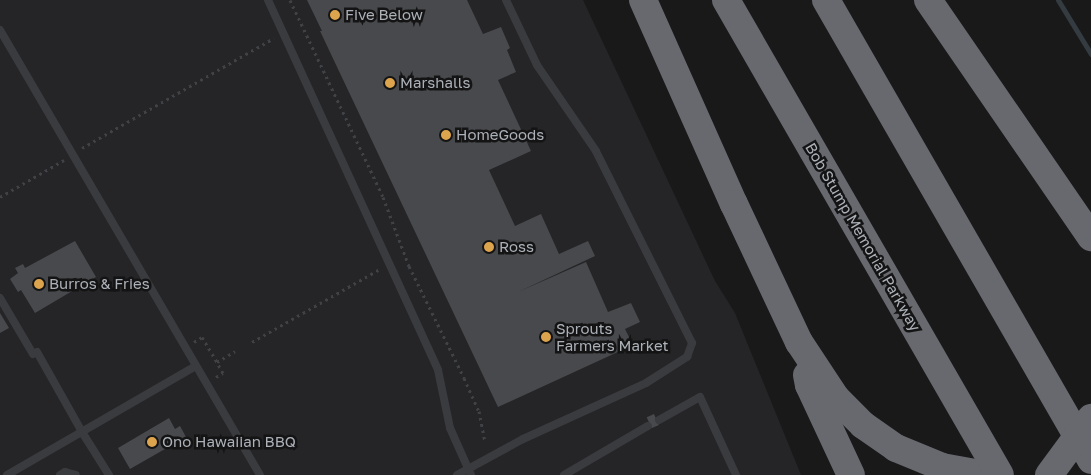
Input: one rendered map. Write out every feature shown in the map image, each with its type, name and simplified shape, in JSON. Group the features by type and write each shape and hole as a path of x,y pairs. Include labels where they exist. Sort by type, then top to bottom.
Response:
{"highway":[{"path":"643,0 734,204 799,342 836,398 876,437 905,452 930,463 986,475"},
{"name":"Bob Stump Memorial Parkway","path":"726,0 1000,475"},
{"path":"826,0 1091,460"},
{"path":"928,0 1091,237"},
{"path":"799,342 809,385 851,475"},
{"path":"1044,474 1091,418"},
{"path":"1044,474 1091,464"}],"lane":[{"path":"268,0 438,370 450,428 469,472"},
{"path":"456,475 469,472 523,439 646,383 686,357 692,344 596,151 537,66 506,0"},
{"path":"0,30 260,475"},
{"path":"0,298 109,475"},
{"path":"7,475 196,366"},
{"path":"659,420 700,397 736,475"},
{"path":"564,475 648,426"},
{"path":"60,475 65,472 76,475"}],"path":[{"path":"290,0 383,197 409,266 472,395 479,412 485,442"},
{"path":"82,149 301,24"},
{"path":"0,197 64,160"},
{"path":"403,266 409,266"},
{"path":"252,342 380,268"},
{"path":"194,342 202,337 223,373 215,377"},
{"path":"217,362 235,351"}],"shaded area":[{"path":"0,0 583,0 715,281 735,313 801,475 0,475"}],"building":[{"path":"307,0 467,0 483,34 501,27 510,48 507,50 516,72 498,80 531,151 489,170 515,226 541,214 559,254 588,241 595,256 518,292 586,262 608,312 631,303 640,322 625,329 633,345 498,407"},
{"path":"75,241 96,277 35,313 21,290 18,292 10,279 18,273 15,268 23,264 25,268"},
{"path":"0,313 9,328 0,333"},
{"path":"654,414 659,425 652,428 647,417"},
{"name":"Ono Hawaiian BBQ","path":"169,418 175,429 180,426 186,437 130,469 118,448"}],"waterway":[{"path":"1058,0 1091,54"}],"place":[{"name":"Five Below","path":"335,15"},
{"name":"Marshalls","path":"390,83"},
{"name":"HomeGoods","path":"446,135"},
{"name":"Ross","path":"489,247"},
{"name":"Burros & Fries","path":"39,284"},
{"name":"Sprouts Farmers Market","path":"546,337"},
{"name":"Ono Hawaiian BBQ","path":"152,442"}]}
